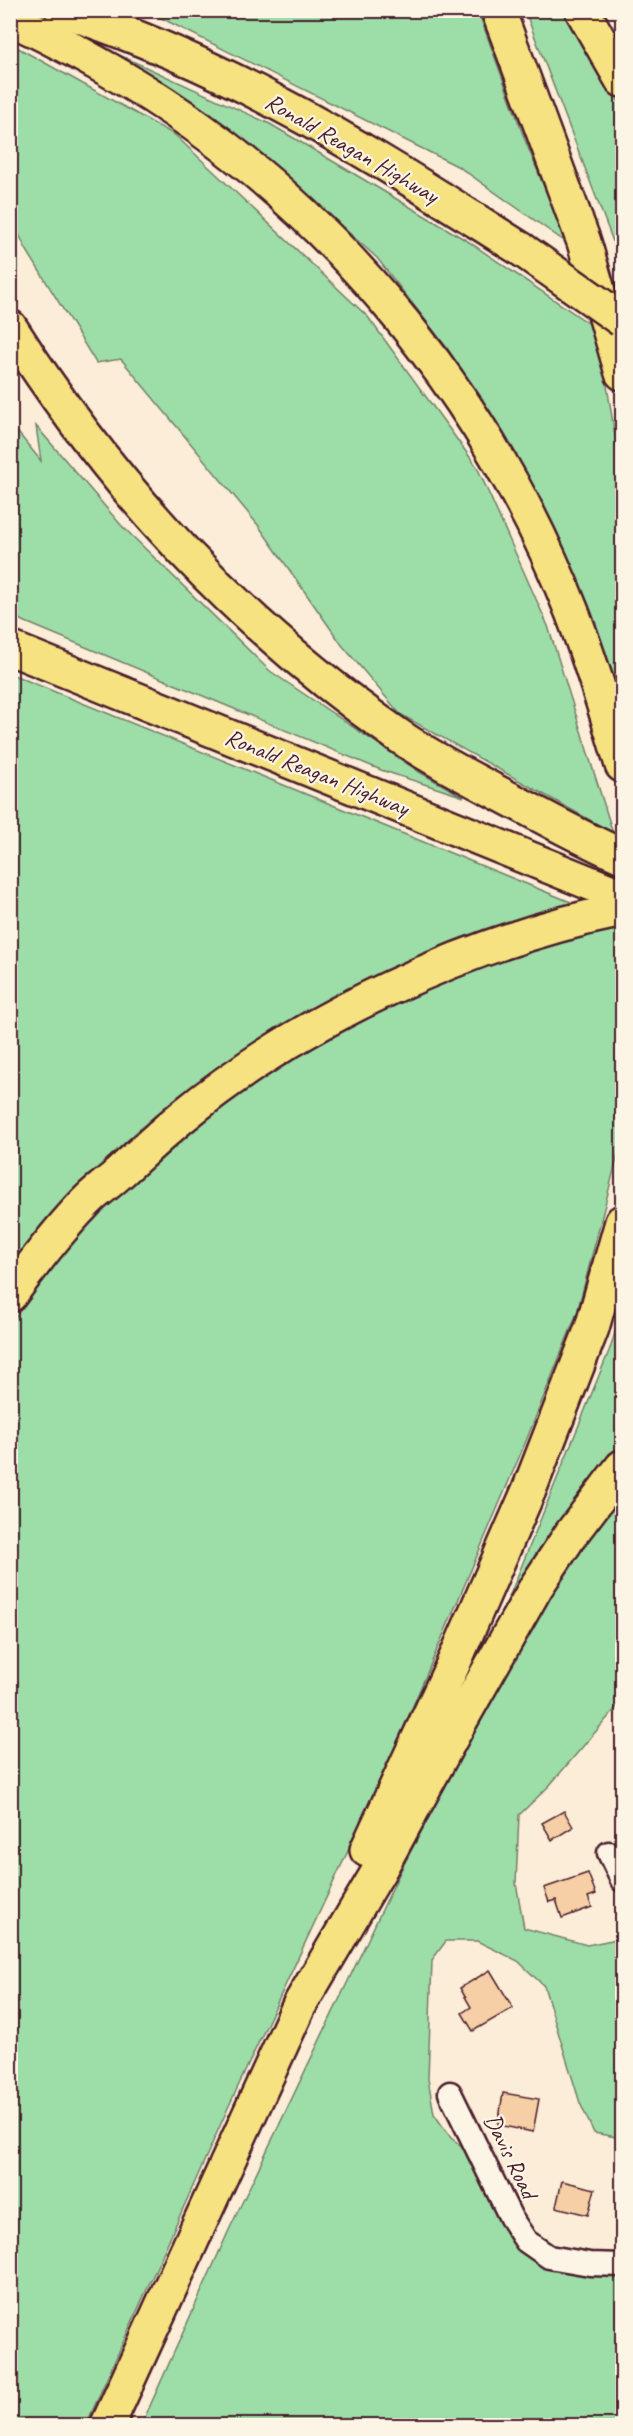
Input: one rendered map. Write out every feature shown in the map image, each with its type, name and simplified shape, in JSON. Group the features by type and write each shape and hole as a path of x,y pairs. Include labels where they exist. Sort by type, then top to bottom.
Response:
{"highway":[{"name":"Ronald Reagan Highway","path":"62,10 123,31 283,105 521,249 622,321"},
{"path":"498,10 584,242 622,373"},
{"path":"582,10 622,80"},
{"path":"10,20 78,53 132,83 187,119 244,161 333,242 399,316 432,357 463,403 528,516 573,614 622,765"},
{"path":"10,327 78,426 133,497 193,563 263,630 331,686 400,737 466,776 622,856"},
{"name":"Ronald Reagan Highway","path":"10,648 622,896"},
{"path":"10,1295 86,1203 184,1115 241,1073 296,1038 454,959 587,917 622,910"},
{"path":"108,2426 455,1660 528,1490 592,1328 622,1222"},
{"path":"299,2006 380,1869 526,1604 571,1534 622,1467"}],"street":[{"path":"609,1853 622,1880"},
{"name":"Davis Road","path":"450,2092 511,2218 526,2241 549,2257 590,2264 622,2265"}],"green space":[{"path":"147,11 478,11 525,140 567,243 459,167"},
{"path":"525,11 568,11 622,107 622,265"},
{"path":"11,44 175,135 368,317 477,467 548,626 613,833 400,714 342,645 258,525 121,359 96,363 26,249 11,218"},
{"path":"117,54 270,124 469,242 591,325 601,348 622,480 622,722 595,624 567,559 523,466 447,348 377,258 257,150"},
{"path":"11,424 41,461 36,426 121,525 270,671 421,773 464,797 381,770 11,616"},
{"path":"11,674 578,905 448,945 390,969 259,1044 11,1275"},
{"path":"622,923 622,1139 577,1313 526,1441 383,1776 228,2108 86,2425 11,2425 10,1324 92,1216 227,1096 331,1029 451,971"},
{"path":"622,1308 622,1450 575,1506 498,1624 611,1346"},
{"path":"622,1491 622,1701 549,1786 519,1815 516,1883 524,1928 587,1945 622,1938 622,2138 594,2133 580,2103 544,1986 518,1961 477,1941 446,1941 432,1960 428,2079 434,2114 451,2138 472,2154 510,2233 622,2272 622,2425 141,2426 229,2230 403,1866 519,1646 582,1542"}],"building":[{"path":"564,1811 573,1827 552,1840 542,1823"},
{"path":"588,1873 596,1894 588,1897 592,1907 562,1918 556,1900 549,1902 544,1888"},
{"path":"490,1970 513,2008 473,2031 462,2013 471,2007 460,1988"},
{"path":"503,2093 539,2099 533,2132 498,2125"},
{"path":"562,2181 595,2189 588,2215 556,2207"}]}
